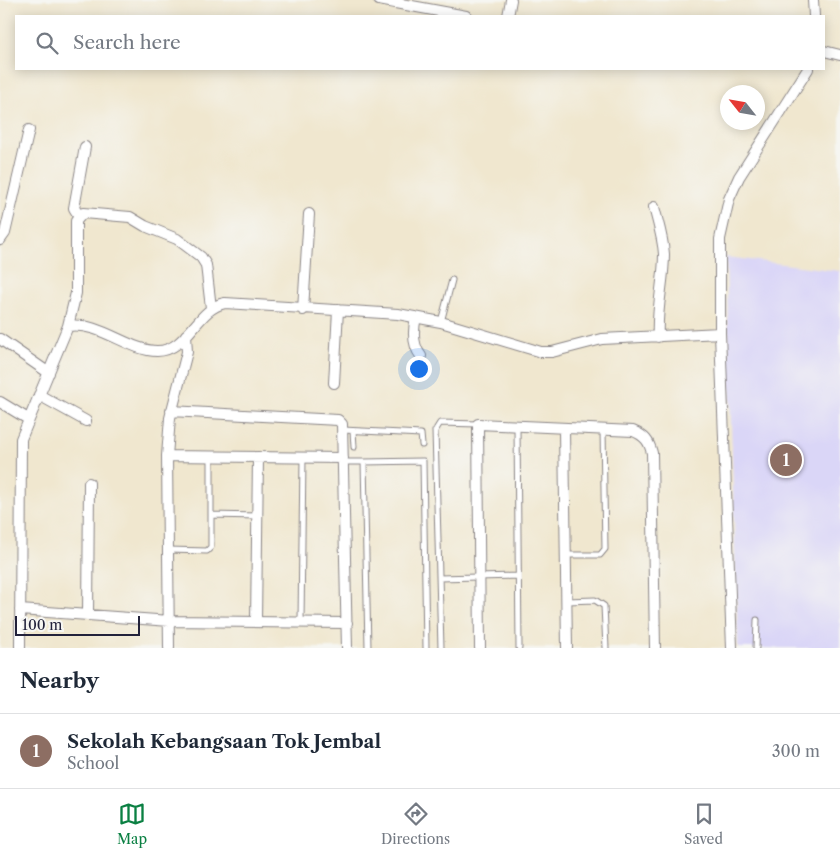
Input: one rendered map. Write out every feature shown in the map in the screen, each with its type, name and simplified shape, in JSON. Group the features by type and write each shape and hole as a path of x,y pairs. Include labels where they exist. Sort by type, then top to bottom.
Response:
{"street":[{"path":"379,0 461,15"},
{"path":"508,15 511,0"},
{"path":"813,0 814,15"},
{"path":"825,51 840,55"},
{"path":"732,648 720,333 720,240 729,199 740,178 807,70"},
{"path":"0,240 5,233 29,130"},
{"path":"79,216 74,208 85,147"},
{"path":"654,208 664,254 661,300 657,318 658,336"},
{"path":"20,648 19,456 21,439 68,326 76,293 76,221 79,216 89,213 130,217 145,226 177,239 205,260 211,308"},
{"path":"303,310 309,214"},
{"path":"68,326 85,326 156,351 170,348 186,336 211,308 225,303 303,310 338,310 416,318 441,322 541,352 552,352 602,339 720,333"},
{"path":"334,383 338,310"},
{"path":"416,318 414,336 416,349 420,356"},
{"path":"170,648 167,456 171,411 187,352 186,336"},
{"path":"0,339 49,373"},
{"path":"39,396 86,421"},
{"path":"0,402 28,419"},
{"path":"171,411 338,420 342,424 347,648"},
{"path":"480,648 478,424 634,432 641,434 650,442 652,453 656,648"},
{"path":"564,429 567,648"},
{"path":"167,456 343,460"},
{"path":"256,622 258,457"},
{"path":"88,483 88,615"},
{"path":"20,610 170,621 346,623"}],"lane":[{"path":"441,322 452,280"},
{"path":"441,648 435,431 440,423 478,424"},
{"path":"517,426 519,648"},
{"path":"342,430 421,434 422,445"},
{"path":"566,555 600,555 604,549 603,430"},
{"path":"353,431 354,447"},
{"path":"168,550 207,551 211,547 211,456"},
{"path":"301,623 303,458"},
{"path":"343,460 364,462 423,461 426,648"},
{"path":"364,462 368,648"},
{"path":"211,515 258,516"},
{"path":"440,578 518,576"},
{"path":"567,601 595,600 604,606 606,648"},
{"path":"756,648 757,620"}],"shaded area":[{"path":"726,257 840,271 840,648 738,648"}],"place":[{"name":"Sekolah Kebangsaan Tok Jembal","path":"786,460"}]}
